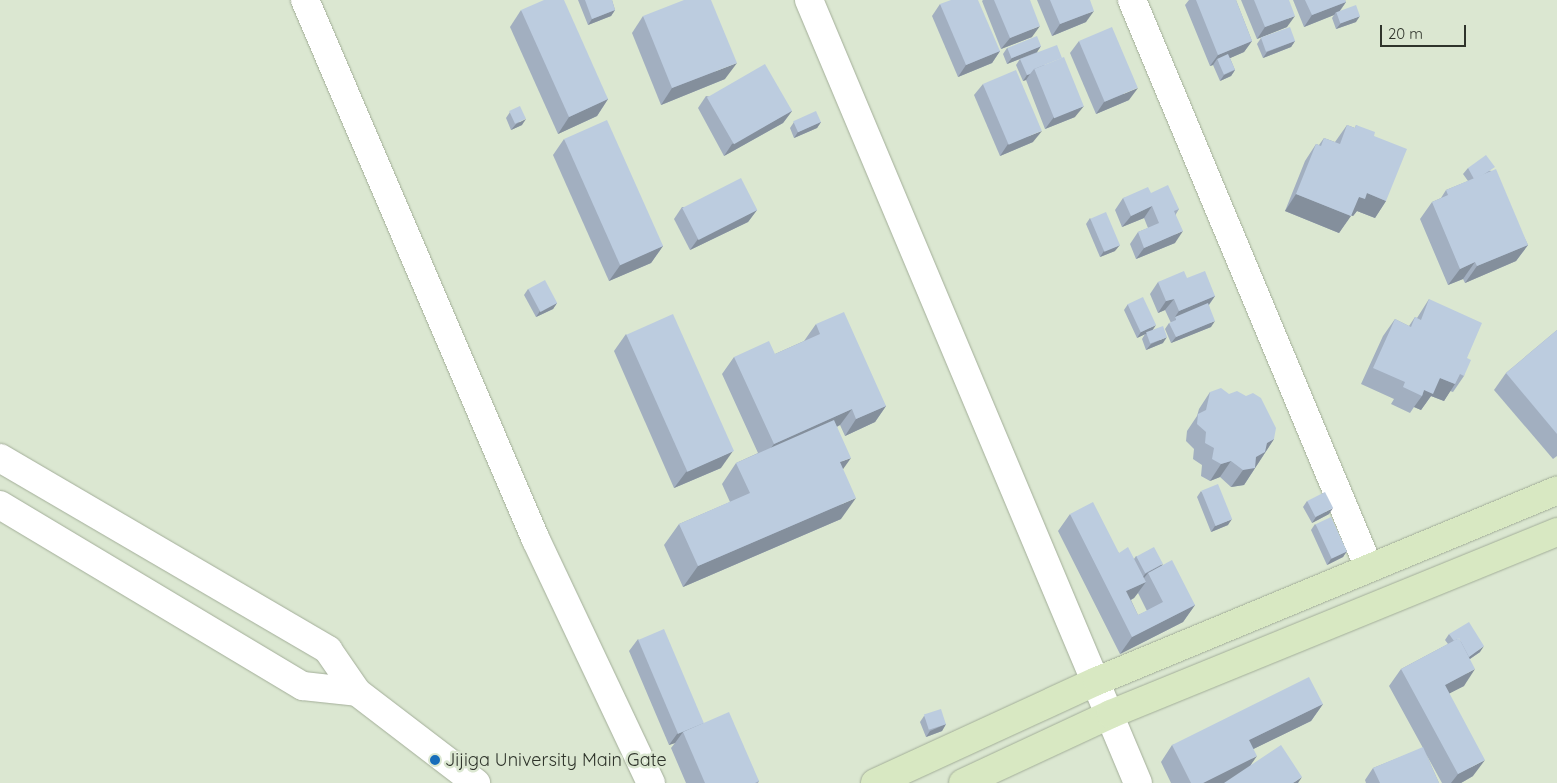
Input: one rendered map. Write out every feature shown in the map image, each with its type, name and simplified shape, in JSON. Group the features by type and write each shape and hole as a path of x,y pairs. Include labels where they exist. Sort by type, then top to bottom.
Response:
{"main road":[{"path":"875,783 1097,681 1557,490"},
{"path":"963,783 1111,714 1557,532"}],"street":[{"path":"304,0 536,540 651,783"},
{"path":"809,0 1111,714 1138,783"},
{"path":"1132,0 1369,568"},
{"path":"0,458 328,650 357,692 476,783"},
{"path":"0,505 303,686 357,692"}],"building":[{"path":"544,0 564,0 608,99 569,117 521,10"},
{"path":"585,0 612,0 615,10 592,19"},
{"path":"684,0 711,0 737,63 672,88 643,16"},
{"path":"951,0 978,0 1000,51 966,65 940,4"},
{"path":"994,0 1030,0 1040,26 1010,38"},
{"path":"1050,0 1090,0 1094,11 1060,24"},
{"path":"1196,0 1236,0 1252,41 1218,55"},
{"path":"1254,0 1289,0 1295,16 1265,27"},
{"path":"1305,0 1345,0 1346,2 1312,15"},
{"path":"1356,5 1360,16 1340,23 1336,12"},
{"path":"1112,27 1138,88 1105,102 1079,41"},
{"path":"1290,27 1295,41 1266,52 1261,38"},
{"path":"1037,36 1041,46 1011,58 1007,48"},
{"path":"1057,45 1062,58 1034,69 1027,75 1020,59"},
{"path":"1228,54 1235,70 1224,74 1217,59"},
{"path":"1064,57 1084,106 1054,118 1034,69"},
{"path":"765,64 792,111 734,144 707,98"},
{"path":"1016,70 1042,131 1009,145 983,84"},
{"path":"520,106 526,119 515,124 509,111"},
{"path":"816,111 821,122 798,132 793,121"},
{"path":"607,120 663,246 620,265 564,139"},
{"path":"1347,125 1355,128 1356,125 1375,132 1374,136 1407,149 1386,201 1367,193 1365,199 1359,197 1351,216 1296,194 1316,144 1321,146 1324,138 1340,144"},
{"path":"1486,155 1495,167 1474,179 1468,168"},
{"path":"1496,169 1528,245 1477,266 1475,262 1460,269 1432,202 1448,195 1446,190"},
{"path":"741,178 757,210 699,240 682,208"},
{"path":"1168,185 1179,209 1174,211 1183,231 1144,248 1138,232 1159,223 1152,206 1131,216 1123,198 1148,187 1151,193"},
{"path":"1106,212 1120,245 1104,252 1090,219"},
{"path":"1184,271 1187,278 1205,271 1215,296 1179,311 1174,299 1166,301 1158,282"},
{"path":"545,280 557,303 540,312 528,289"},
{"path":"1143,297 1156,325 1141,332 1128,304"},
{"path":"1429,299 1482,323 1467,358 1471,360 1464,376 1460,374 1455,384 1440,378 1433,394 1424,390 1422,396 1403,387 1405,382 1373,368 1395,319 1411,327 1415,317 1421,320"},
{"path":"1208,303 1215,321 1176,337 1169,323 1176,320 1175,317"},
{"path":"844,312 886,406 856,419 852,409 774,444 734,357 769,341 775,354 820,334 816,324"},
{"path":"673,314 734,451 687,472 626,335"},
{"path":"1163,326 1167,337 1150,343 1146,332"},
{"path":"1557,330 1557,434 1506,373"},
{"path":"1221,388 1229,394 1237,391 1246,396 1253,393 1261,398 1276,428 1274,439 1267,443 1265,452 1256,457 1255,468 1243,470 1231,461 1221,464 1212,459 1214,448 1205,443 1206,432 1197,424 1198,414 1206,410 1210,392"},
{"path":"834,420 851,458 840,462 856,498 698,566 679,524 750,493 736,463"},
{"path":"1218,484 1232,519 1216,526 1201,491"},
{"path":"1325,492 1333,508 1315,517 1307,501"},
{"path":"1093,502 1119,553 1128,547 1146,582 1126,591 1138,615 1163,602 1148,573 1172,560 1195,605 1132,637 1070,514"},
{"path":"1331,517 1347,551 1332,559 1316,524"},
{"path":"1154,547 1163,564 1145,573 1136,556"},
{"path":"1469,622 1484,646 1469,657 1459,638 1454,641 1449,634"},
{"path":"664,629 704,723 678,734 638,640"},
{"path":"1459,638 1475,669 1445,685 1485,760 1458,774 1401,669"},
{"path":"1309,677 1323,704 1249,740 1257,756 1203,783 1191,783 1172,745"},
{"path":"941,709 946,724 929,730 924,715"},
{"path":"729,712 759,781 755,783 705,783 683,732"},
{"path":"1281,745 1302,777 1293,783 1224,783"},
{"path":"1423,747 1439,783 1380,783 1373,768"}],"place":[{"name":"Jijiga University Main Gate","path":"435,760"}]}
